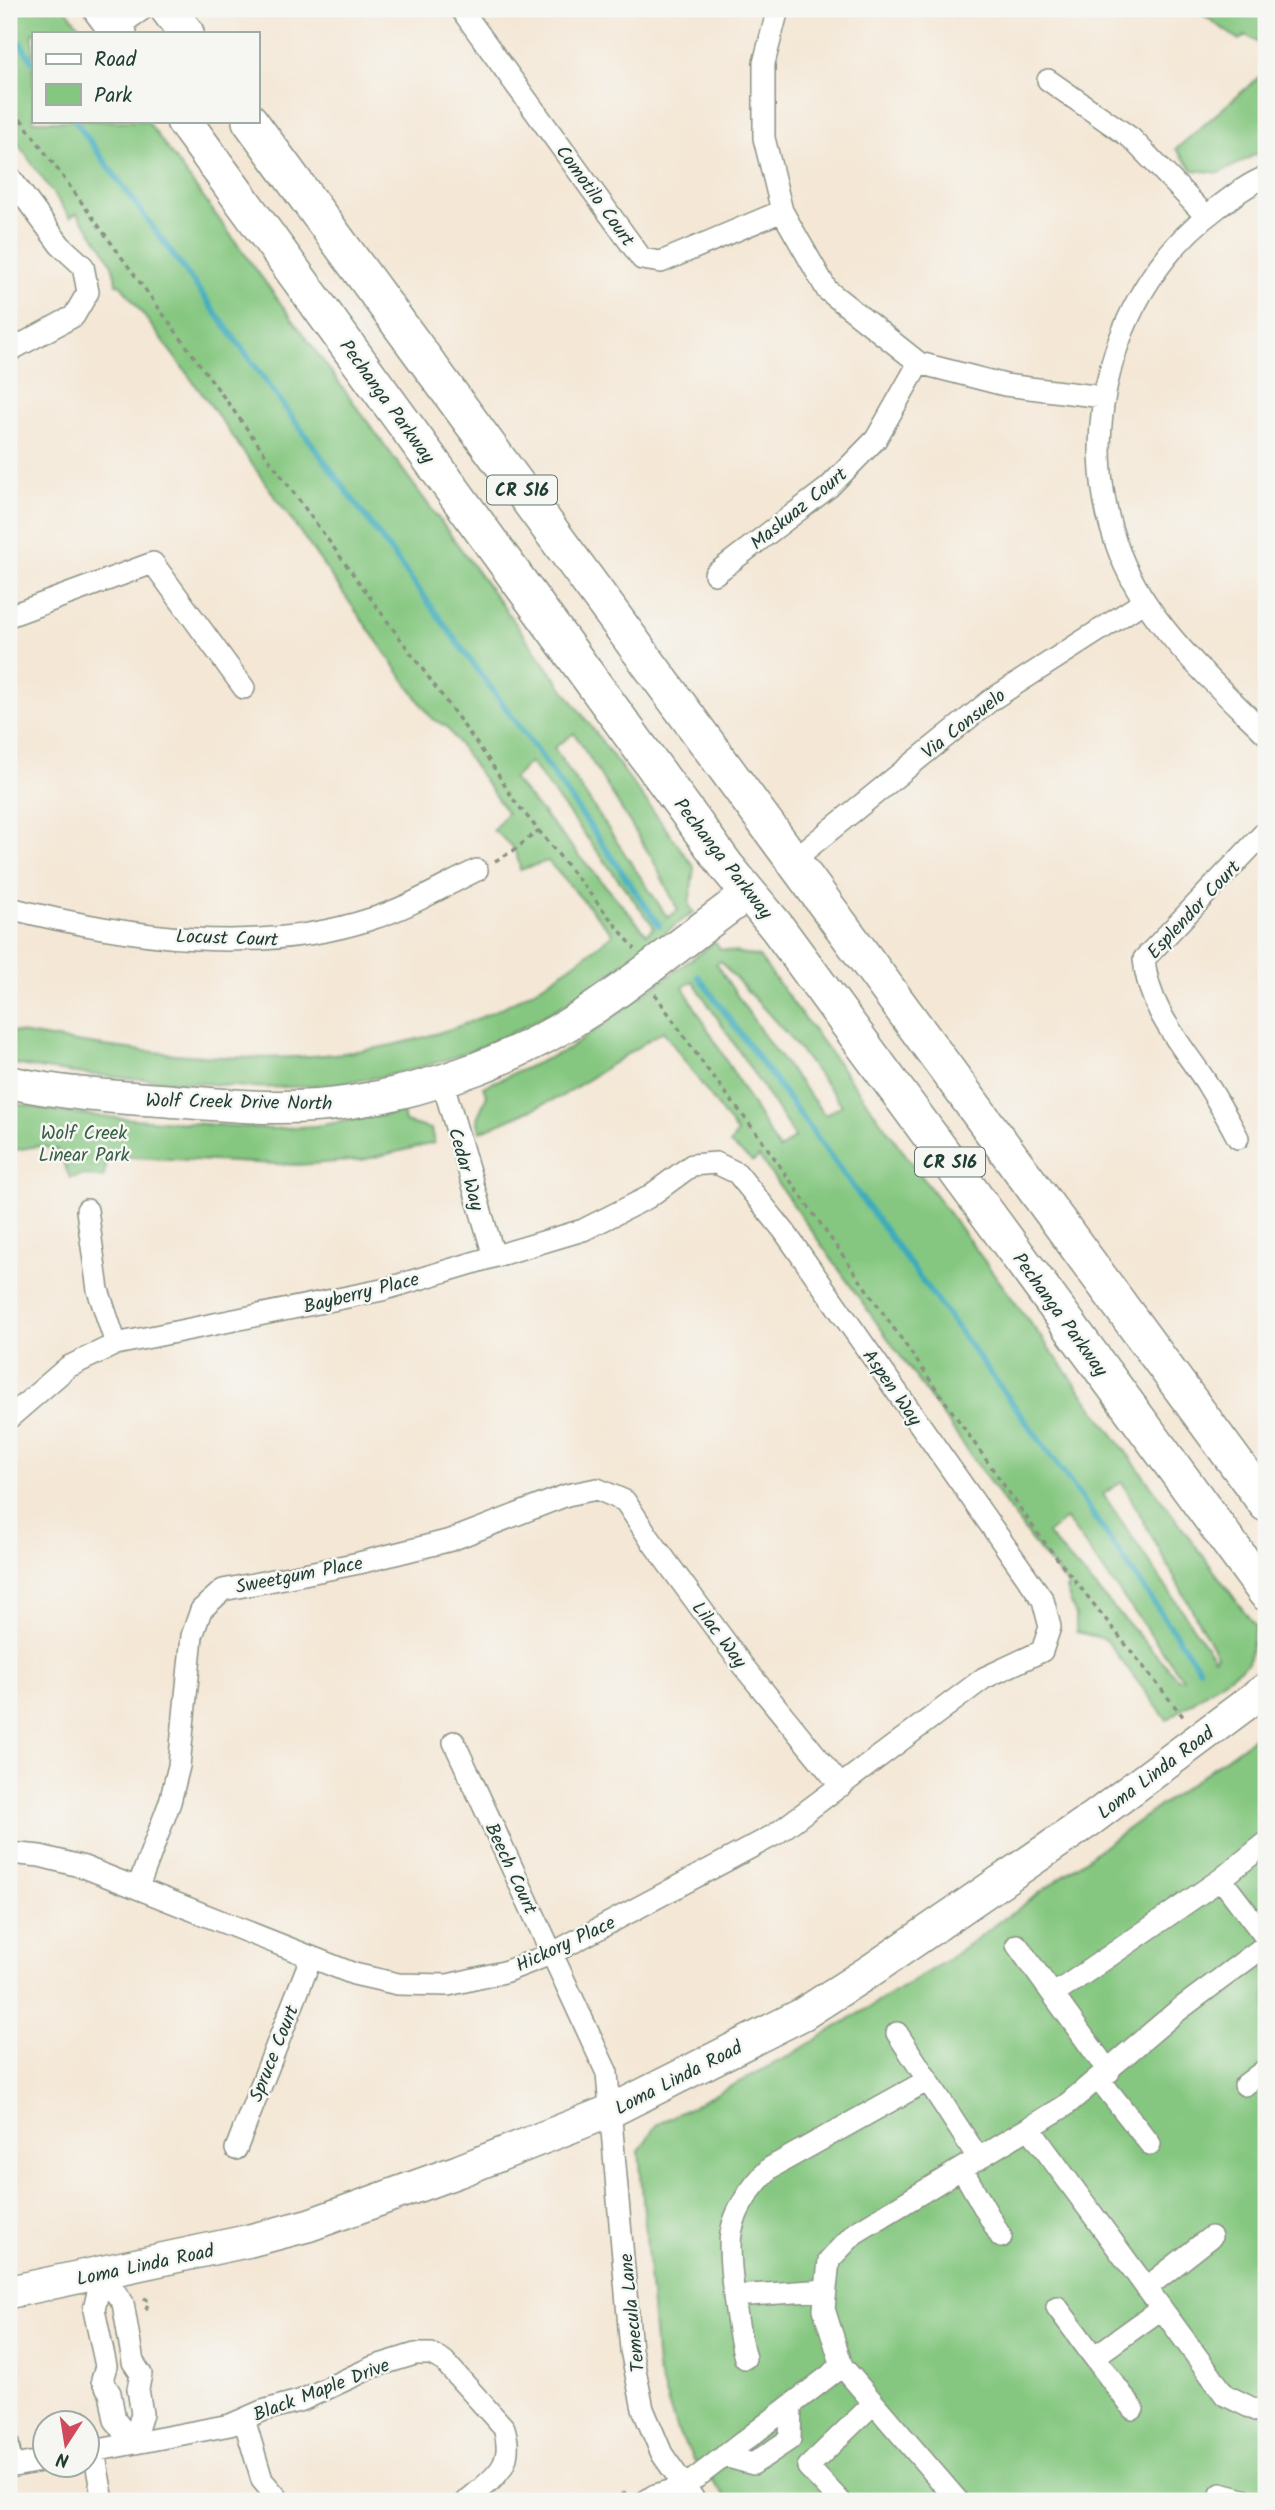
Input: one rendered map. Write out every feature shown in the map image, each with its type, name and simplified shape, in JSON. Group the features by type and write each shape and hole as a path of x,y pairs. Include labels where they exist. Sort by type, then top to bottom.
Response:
{"main road":[{"path":"168,9 185,32"},
{"name":"Pechanga Parkway","path":"185,122 748,893 784,937 1266,1593"},
{"name":"CR S16","path":"251,122 1266,1504"},
{"path":"748,893 792,860"}],"street":[{"path":"112,23 143,9"},
{"name":"Comotilo Court","path":"461,9 642,259 661,262 782,211"},
{"path":"778,9 764,62 764,138 782,211 827,290 919,363 1004,384 1103,397"},
{"path":"1048,80 1131,138 1206,216"},
{"path":"9,176 60,245 83,266 88,292 74,316 9,351"},
{"path":"1266,177 1251,183 1206,216 1164,255 1138,298 1119,344 1103,397 1099,462 1107,509 1120,555 1145,601 1187,653 1266,734"},
{"name":"Maskuaz Court","path":"715,575 829,487 876,439 919,363"},
{"path":"9,615 153,563 244,688"},
{"name":"Via Consuelo","path":"792,860 990,700 1145,601"},
{"name":"Esplendor Court","path":"1238,1138 1207,1084 1163,1020 1146,983 1144,959 1266,831"},
{"name":"Locust Court","path":"9,908 92,926 141,933 235,940 286,939 372,919 477,870"},
{"name":"Wolf Creek Drive North","path":"9,1082 117,1097 278,1106 348,1103 442,1080 533,1043 590,1010 748,893"},
{"name":"Cedar Way","path":"442,1080 470,1184 494,1256"},
{"name":"Bayberry Place","path":"9,1418 38,1390 68,1367 116,1345 382,1290 583,1230 647,1198 692,1165 716,1163"},
{"name":"Aspen Way","path":"716,1163 737,1173 783,1231 1043,1600 1050,1627"},
{"path":"87,1210 98,1290 116,1345"},
{"name":"Lilac Way","path":"597,1489 625,1501 743,1666 841,1786"},
{"name":"Sweetgum Place","path":"138,1887 170,1802 179,1766 192,1636 201,1610 223,1590 359,1563 451,1540 567,1495 597,1489"},
{"name":"Hickory Place","path":"9,1853 40,1856 83,1867 354,1974 398,1984 448,1985 504,1972 551,1954 776,1834 984,1678 1042,1651 1050,1627"},
{"name":"Loma Linda Road","path":"9,2292 102,2274 309,2225 517,2150 613,2110 803,2014 1093,1818 1266,1689"},
{"name":"Beech Court","path":"454,1742 607,2073 613,2110"},
{"path":"1053,1995 1221,1879 1266,1843"},
{"path":"1221,1879 1266,1938"},
{"path":"1017,1945 1053,1995 1150,2144"},
{"path":"958,2501 842,2365 824,2309 830,2260 855,2232 1030,2129 1104,2076 1176,2012 1266,1945"},
{"name":"Spruce Court","path":"236,2149 311,1958"},
{"path":"897,2033 928,2080 971,2164 1001,2237"},
{"path":"1245,2085 1266,2069"},
{"path":"746,2358 738,2334 731,2234 751,2186 770,2168 928,2080"},
{"name":"Temecula Lane","path":"613,2110 632,2350 643,2409 662,2454 685,2497"},
{"path":"1030,2129 1225,2395 1266,2415"},
{"path":"1146,2288 1211,2237"},
{"path":"102,2274 123,2303 134,2362 141,2375 138,2389 142,2414 133,2443"},
{"path":"102,2274 94,2310 106,2366 102,2380 110,2393 115,2420 133,2443"},
{"path":"735,2296 827,2290"},
{"path":"1056,2307 1133,2409"},
{"path":"1094,2357 1161,2309"},
{"name":"Black Maple Drive","path":"102,2449 230,2425 302,2400 373,2367 415,2354 430,2354 444,2361 504,2428 509,2450 502,2469 467,2501"},
{"path":"646,2501 655,2495 685,2497 724,2456 753,2464 790,2439 791,2405 842,2365"},
{"path":"840,2501 808,2467 873,2404"},
{"path":"244,2419 261,2480 280,2501"},
{"path":"13,2466 32,2463"},
{"path":"97,2478 103,2501"},
{"path":"1221,2494 1247,2501"}],"lane":[{"path":"106,2366 119,2358 134,2362"},
{"path":"110,2393 125,2397 138,2389"},
{"path":"9,2421 13,2466"}],"path":[{"path":"9,103 491,763 513,799 631,940 657,1000 761,1139 1041,1538 1198,1738"},
{"path":"477,870 513,852 539,830"}],"green space":[{"path":"9,9 66,9 83,32 32,32 32,122 148,122 694,867 689,905 694,912 566,1004 477,1048 404,1072 328,1085 251,1087 96,1075 9,1063 9,1031 142,1051 278,1058 345,1053 411,1041 475,1020 536,989 613,934 548,861 520,870 512,847 493,830 507,813 446,726 432,719 211,406 121,285 116,284 112,265 102,247 77,213 70,217 11,134 16,130 9,119","holes":["574,733 653,860 678,910 668,918 554,748","530,762 654,927 647,934 513,779"]},
{"path":"1195,9 1266,9 1266,48 1246,35 1239,40"},
{"path":"1266,71 1266,149 1220,173 1193,170 1176,149"},
{"path":"715,942 720,949 759,957 1255,1626 1248,1663 1167,1720 1105,1639 1076,1632 1076,1617 1066,1589 1069,1586 1031,1540 759,1157 753,1162 730,1144 737,1133 663,1031 562,1096 480,1132 477,1118 487,1096 483,1087 569,1049","holes":["720,961 786,1033 842,1105 825,1115 769,1043 716,964","693,981 795,1137 779,1150 683,987","1122,1482 1217,1655 1214,1658 1103,1494","1066,1519 1183,1679 1179,1680 1047,1534"]},
{"name":"Wolf Creek Linear Park","path":"9,1102 52,1111 106,1117 273,1129 315,1126 403,1112 405,1122 431,1129 434,1143 362,1160 298,1165 109,1156 103,1178 82,1175 70,1178 58,1150 38,1146 9,1151"},
{"path":"1266,1729 1266,2501 730,2501 694,2460 676,2428 657,2368 639,2151 656,2125 789,2056 947,1960"}],"waterway":[{"path":"9,27 32,61"},
{"path":"76,122 538,752 659,925"},
{"path":"698,976 1071,1483 1199,1668"}]}
